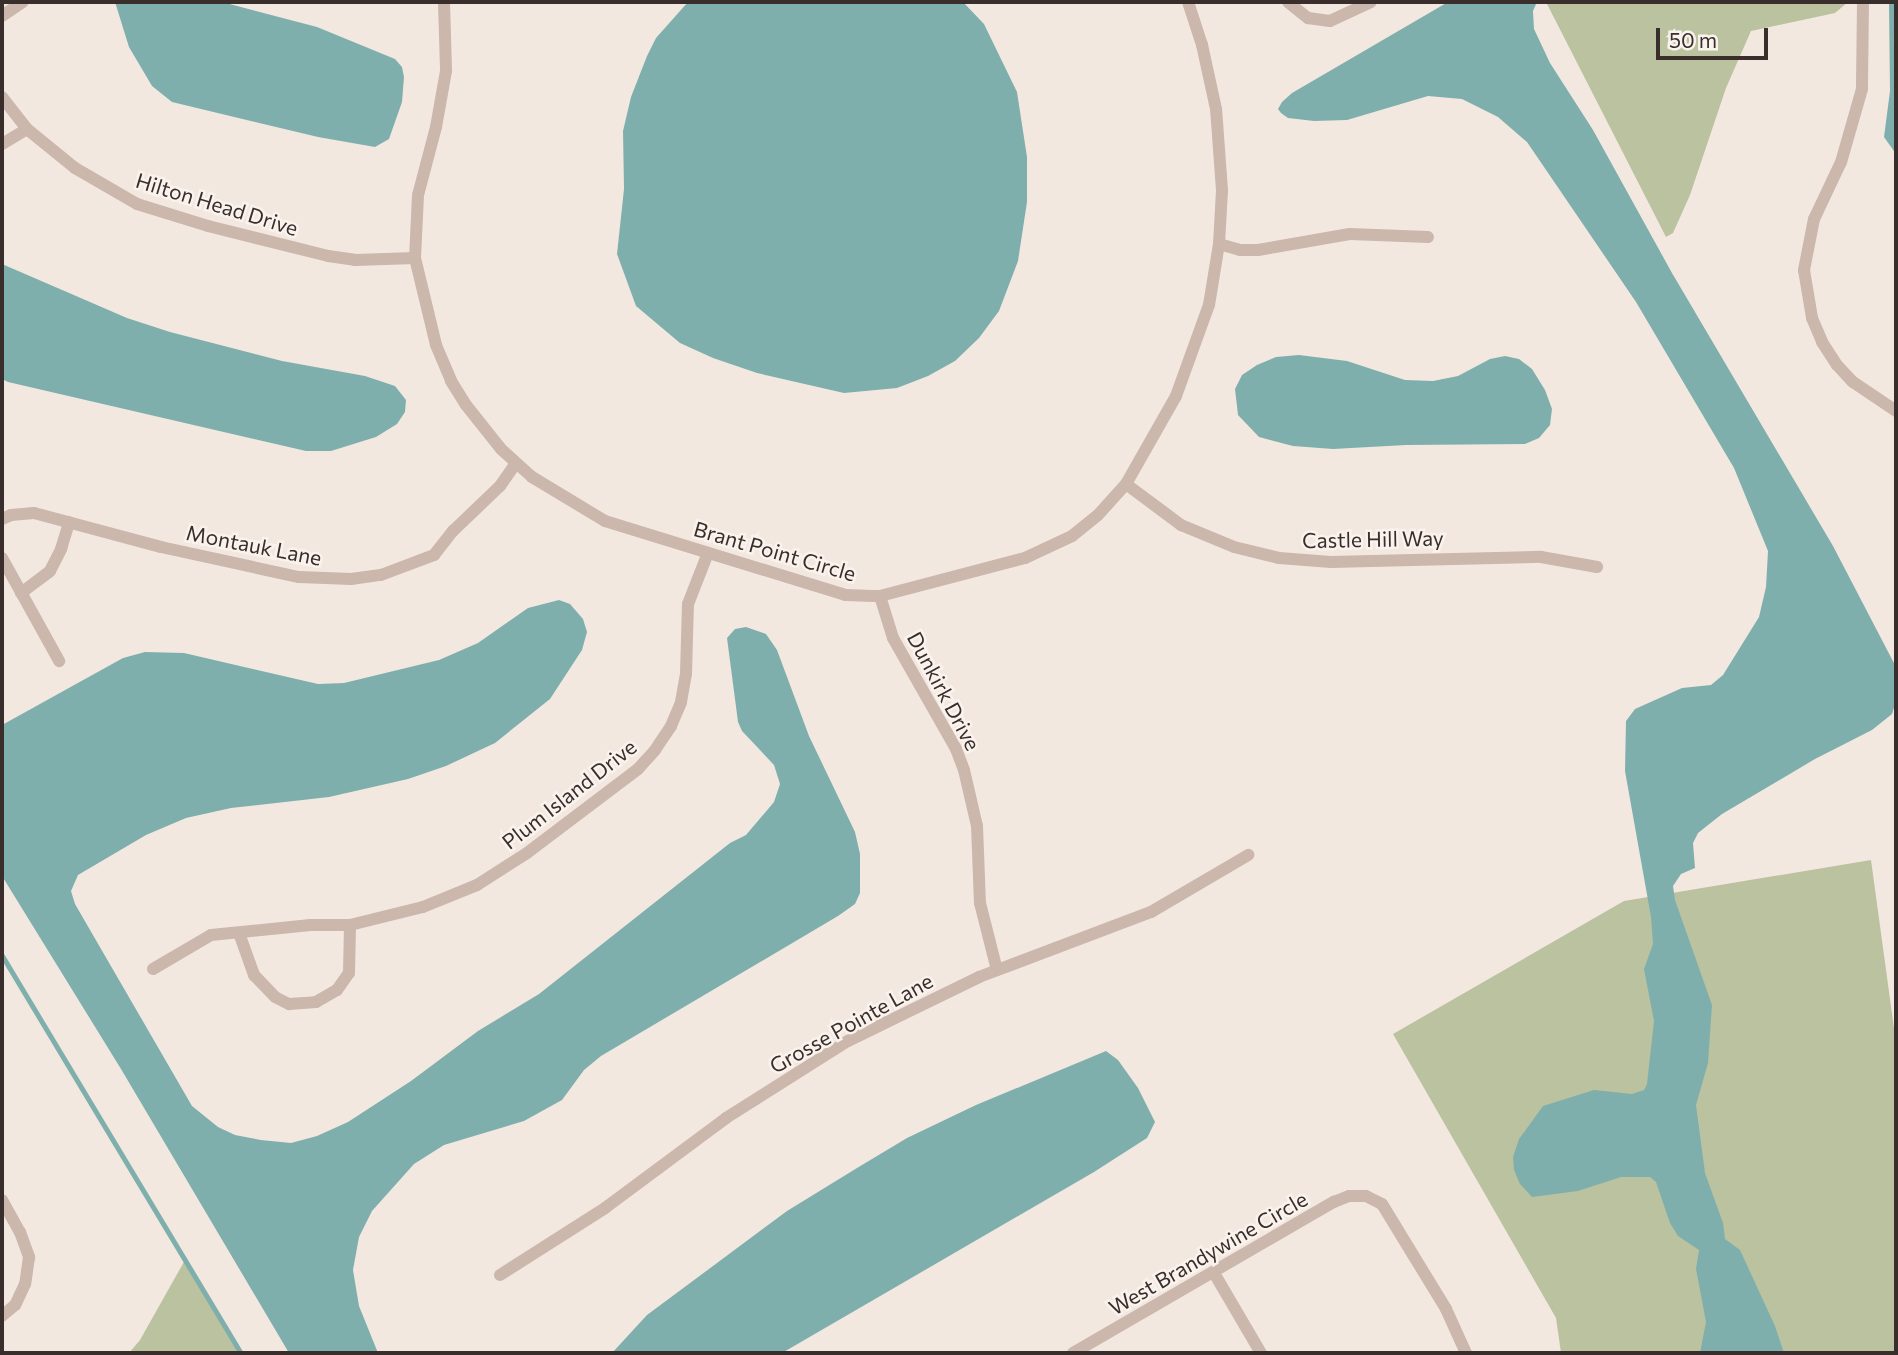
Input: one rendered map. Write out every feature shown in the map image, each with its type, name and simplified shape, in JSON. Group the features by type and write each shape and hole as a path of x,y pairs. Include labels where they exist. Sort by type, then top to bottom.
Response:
{"street":[{"path":"2,16 23,2"},
{"name":"Brant Point Circle","path":"444,2 446,71 436,128 418,195 415,258 424,305 451,381 482,427 516,463 555,494 605,521 845,595 880,596 1048,549 1072,536 1097,515 1126,484 1171,407 1188,368 1209,305 1219,244 1221,166 1216,109 1202,45 1188,2"},
{"path":"1288,2 1308,18 1330,21 1371,2"},
{"path":"1863,2 1862,89 1841,162 1814,219 1804,270 1812,318 1822,342 1837,365 1853,382 1896,411"},
{"name":"Hilton Head Drive","path":"2,97 27,129 75,168 107,188 166,214 327,256 355,260 415,258"},
{"path":"2,144 27,129"},
{"path":"1219,244 1240,250 1258,250 1350,234 1428,237"},
{"name":"Montauk Lane","path":"2,519 11,515 34,513 160,547 299,577 351,579 381,575 434,555 453,531 500,486 516,463"},
{"name":"Castle Hill Way","path":"1126,484 1181,525 1234,547 1279,558 1331,562 1541,557 1597,567"},
{"path":"21,593 50,571 61,549 68,522"},
{"name":"Plum Island Drive","path":"153,968 202,938 311,925 350,925 423,907 477,885 527,853 638,769 666,734 681,702 686,674 688,604 708,553"},
{"path":"2,558 59,661"},
{"name":"Dunkirk Drive","path":"880,596 892,639 956,749 964,770 977,826 980,903 997,970"},
{"name":"Grosse Pointe Lane","path":"500,1275 569,1233 726,1118 810,1064 910,1009 997,970 1151,912 1248,855"},
{"path":"239,933 247,962 264,987 289,1004 316,1002 337,990 349,973 350,925"},
{"name":"West Brandywine Circle","path":"1073,1353 1334,1202 1349,1196 1366,1196 1382,1204 1446,1309 1465,1353"},
{"path":"2,1200 20,1233 29,1257 25,1284 15,1306 2,1316"},
{"path":"1213,1273 1261,1353"}],"green space":[{"path":"1546,2 1848,2 1835,13 1751,31 1726,88 1690,195 1673,233 1666,237"},
{"path":"1871,860 1896,1043 1896,1353 1561,1353 1556,1318 1393,1034 1624,901"},
{"path":"185,1260 241,1353 129,1353 140,1340"}],"water":[{"path":"115,2 222,2 317,27 395,59 402,67 404,77 402,102 389,139 375,147 318,137 172,102 152,86 129,47"},
{"path":"688,2 963,2 984,24 1017,92 1027,157 1027,202 1018,261 999,311 979,338 955,361 928,376 897,388 844,393 757,373 713,358 680,343 636,306 617,254 624,189 623,131 631,97 656,38"},
{"path":"1448,2 1537,2 1533,11 1534,29 1550,63 1593,130 1672,273 1833,546 1896,667 1896,701 1892,714 1872,730 1815,759 1722,814 1698,833 1693,843 1695,868 1681,874 1673,886 1675,900 1712,1005 1708,1063 1696,1105 1705,1173 1723,1223 1725,1239 1740,1250 1775,1326 1784,1353 1700,1353 1706,1322 1696,1269 1699,1250 1678,1236 1670,1223 1656,1182 1650,1177 1621,1177 1578,1191 1532,1197 1520,1184 1514,1170 1513,1157 1519,1139 1543,1106 1594,1090 1632,1094 1644,1090 1647,1084 1654,1021 1644,969 1653,944 1651,917 1625,771 1626,721 1635,709 1682,688 1711,685 1723,675 1759,617 1766,587 1768,551 1734,468 1636,302 1527,142 1498,117 1462,99 1428,96 1347,120 1314,121 1288,118 1278,109 1292,93"},
{"path":"1889,2 1896,2 1896,154 1884,137 1890,91"},
{"path":"2,264 127,318 170,332 282,361 365,376 395,386 406,400 405,412 397,424 376,437 331,451 306,451 8,382 2,379"},
{"path":"1299,355 1347,361 1405,380 1433,381 1458,376 1490,359 1505,356 1519,359 1532,369 1545,390 1552,409 1550,425 1539,438 1525,444 1333,449 1293,446 1259,437 1238,415 1235,389 1242,375 1257,365 1276,357"},
{"path":"559,600 570,604 583,619 587,632 582,650 550,699 495,743 446,766 408,779 329,797 231,808 186,818 146,835 78,875 71,891 75,904 192,1106 218,1127 235,1135 261,1140 291,1143 317,1136 348,1122 411,1081 478,1031 539,994 730,843 746,835 774,802 780,784 774,765 742,731 738,722 727,638 735,629 746,627 766,634 777,650 809,736 855,832 860,854 860,893 855,904 838,916 601,1056 584,1070 562,1100 524,1121 444,1145 414,1164 372,1211 359,1237 353,1270 359,1306 378,1353 289,1353 121,1069 2,876 2,725 123,658 145,652 184,653 318,684 344,683 439,660 478,643 528,608"},
{"path":"1106,1051 1118,1060 1138,1088 1155,1122 1147,1138 1094,1172 782,1353 612,1353 647,1315 787,1211 857,1168 907,1138 976,1105"}],"waterway":[{"path":"2,955 241,1353"}]}
